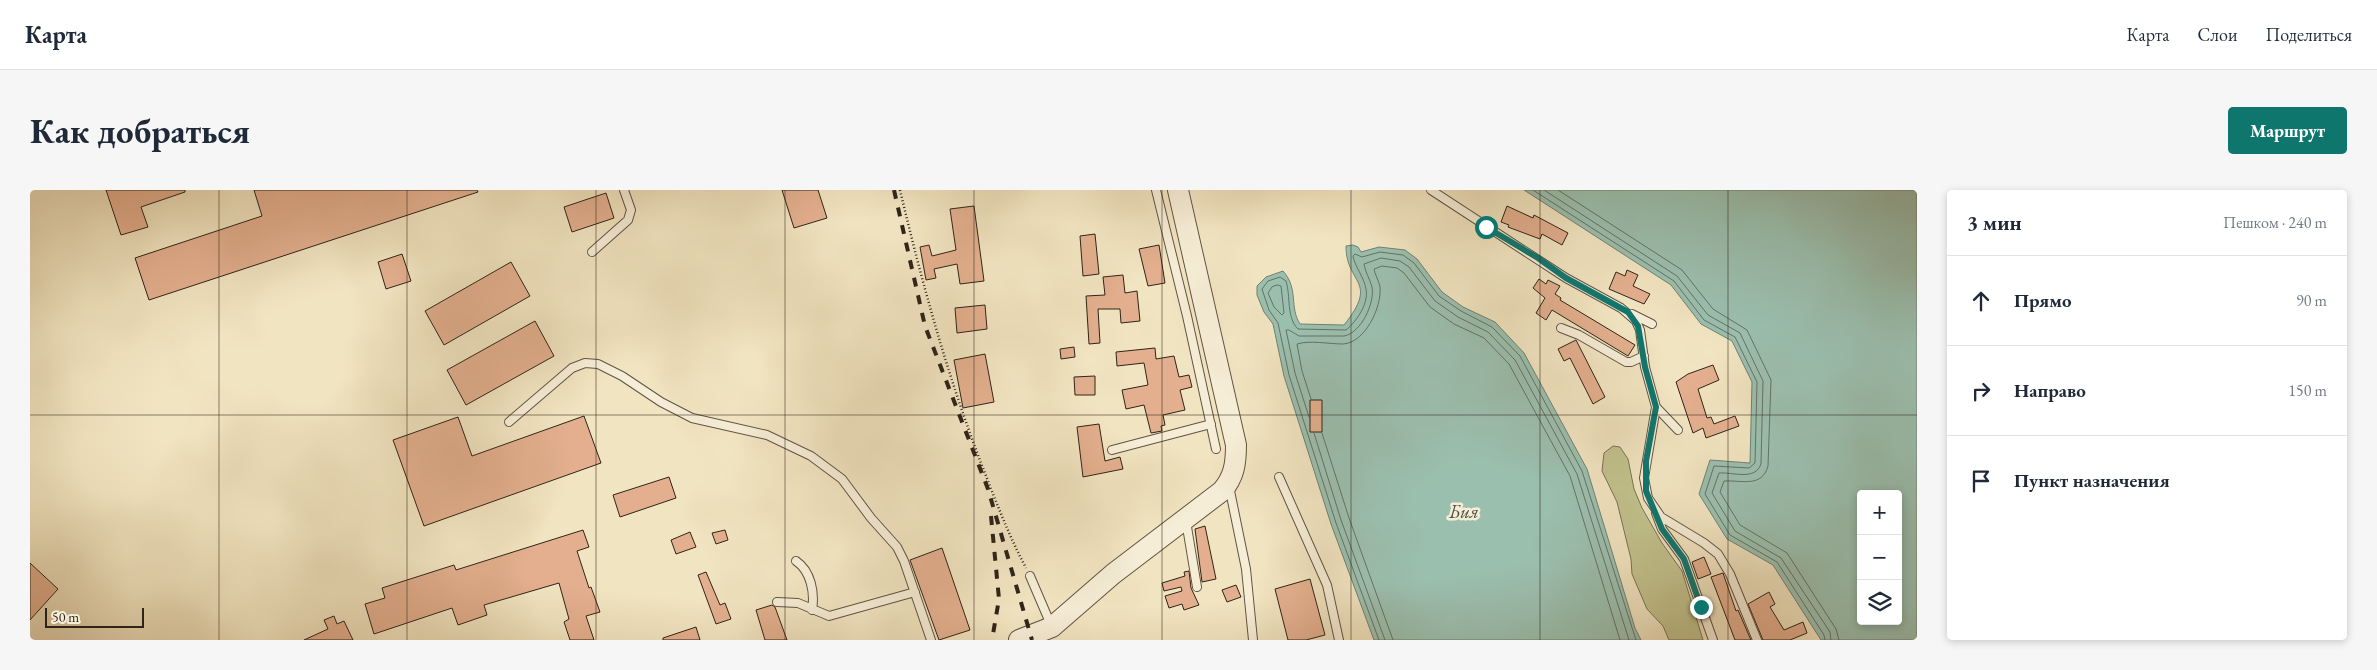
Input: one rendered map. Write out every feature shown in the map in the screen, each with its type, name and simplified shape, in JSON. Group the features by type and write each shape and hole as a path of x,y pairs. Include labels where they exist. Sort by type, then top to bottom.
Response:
{"street":[{"path":"1019,640 1054,633 1113,574 1186,519 1228,484 1234,471 1236,445 1178,190"}],"lane":[{"path":"592,252 628,220 631,210 624,190"},
{"path":"1156,190 1189,324 1216,449"},
{"path":"1432,190 1566,278 1652,324"},
{"path":"1628,312 1640,330 1656,407 1644,478 1646,491 1662,529 1684,559 1713,640"},
{"path":"1561,328 1579,335 1626,362 1631,362 1644,356"},
{"path":"510,422 572,368 598,364 622,376 661,402 692,418 774,438 812,456 842,478 897,547 931,640"},
{"path":"1656,407 1678,430"},
{"path":"1112,450 1211,424"},
{"path":"1279,477 1327,585 1334,606 1339,640"},
{"path":"1228,484 1246,569 1253,640"},
{"path":"1656,512 1668,522 1704,543 1718,554 1730,574 1757,640"},
{"path":"1186,519 1197,587"},
{"path":"796,561 806,571 810,580 814,600 812,610"},
{"path":"1030,576 1054,633"},
{"path":"777,602 798,603 829,616 915,592"}],"path":[{"path":"900,190 923,287 958,402 1008,533 1030,576"}],"green space":[{"path":"1613,446 1620,447 1628,459 1634,489 1642,508 1662,543 1682,571 1703,640 1669,640 1663,626 1647,609 1632,574 1631,559 1617,502 1602,471 1604,453"}],"water":[{"path":"1524,190 1917,190 1917,640 1821,640 1773,565 1727,539 1699,494 1710,460 1750,463 1752,382 1732,341 1701,324 1671,285"},
{"name":"Бия","path":"1353,245 1358,247 1361,252 1379,247 1405,250 1417,259 1442,292 1463,307 1495,322 1524,353 1587,469 1635,628 1641,640 1374,640 1331,524 1284,376 1273,324 1264,312 1257,295 1257,286 1266,277 1283,271 1291,284 1295,311 1300,324 1344,325 1360,299 1358,283 1347,259 1346,246"}],"building":[{"path":"106,190 185,190 185,192 141,207 148,227 121,235"},
{"path":"254,190 477,190 478,192 149,300 135,258 262,216"},
{"path":"782,190 818,190 827,218 794,228"},
{"path":"606,193 614,218 572,232 564,207"},
{"path":"974,206 984,281 960,284 957,264 934,269 936,278 926,280 920,247 929,245 932,256 956,250 950,209"},
{"path":"1507,206 1533,218 1534,215 1568,233 1562,245 1542,234 1540,239 1508,227 1509,225 1501,222"},
{"path":"1095,234 1099,274 1083,276 1080,236"},
{"path":"1159,245 1165,283 1148,286 1139,249"},
{"path":"402,254 411,281 386,289 378,262"},
{"path":"511,262 530,296 444,345 425,311"},
{"path":"1627,270 1638,275 1633,286 1650,294 1644,304 1609,289 1616,272 1625,276"},
{"path":"1123,275 1125,293 1137,291 1140,321 1121,323 1120,309 1098,309 1100,343 1089,344 1086,296 1105,295 1103,277"},
{"path":"1539,279 1546,284 1548,280 1560,286 1555,294 1561,298 1560,300 1635,345 1628,356 1552,310 1546,320 1536,313 1545,298 1533,288"},
{"path":"985,305 987,329 957,333 955,308"},
{"path":"535,321 554,356 466,405 447,370"},
{"path":"1576,340 1605,397 1593,404 1570,358 1564,361 1558,349"},
{"path":"1074,347 1075,357 1061,359 1060,349"},
{"path":"1155,348 1156,359 1174,356 1179,377 1189,375 1192,387 1180,390 1185,410 1163,415 1165,425 1161,426 1162,431 1151,433 1144,405 1126,409 1122,390 1148,385 1144,363 1117,366 1116,352"},
{"path":"985,354 994,402 963,408 954,360"},
{"path":"1713,365 1719,380 1698,389 1707,418 1711,417 1714,424 1735,416 1739,426 1706,438 1703,428 1693,433 1676,382 1688,374"},
{"path":"1095,376 1095,395 1075,395 1074,377"},
{"path":"1310,400 1322,400 1322,432 1310,432"},
{"path":"584,416 601,463 424,526 393,440 458,417 472,456"},
{"path":"1099,424 1105,461 1120,457 1123,469 1083,477 1077,427"},
{"path":"669,477 676,498 620,517 613,495"},
{"path":"1205,526 1216,579 1202,582 1195,529"},
{"path":"583,530 589,547 577,551 589,588 591,587 600,612 586,616 594,640 570,640 564,622 569,619 559,583 484,605 487,615 458,625 452,608 374,634 365,604 385,598 382,588 454,565 456,570"},
{"path":"725,530 728,540 716,544 712,533"},
{"path":"690,532 696,547 676,554 671,540"},
{"path":"942,548 970,630 939,640 910,560"},
{"path":"1704,557 1711,574 1698,579 1692,562"},
{"path":"30,563 58,589 30,620"},
{"path":"1189,571 1191,588 1199,605 1184,610 1182,604 1169,608 1165,596 1182,591 1181,587 1164,591 1162,583 1185,576 1184,572"},
{"path":"706,572 720,605 725,603 731,619 716,624 698,575"},
{"path":"1723,573 1736,611 1738,610 1751,640 1735,640 1711,577"},
{"path":"1310,579 1325,635 1306,640 1288,640 1275,589"},
{"path":"1236,585 1241,597 1227,602 1222,590"},
{"path":"1769,592 1775,604 1770,607 1784,630 1803,622 1807,633 1790,640 1763,640 1748,604"},
{"path":"772,605 775,607 787,640 765,640 756,610"},
{"path":"334,616 337,624 344,621 353,640 304,640 328,629 324,620"},
{"path":"696,627 700,640 663,640 663,638"}],"railway":[{"path":"894,190 925,326 988,489 1032,640"},
{"path":"991,516 999,599 992,640"}],"route":[{"path":"1486,227 1538,258 1566,278 1628,312 1638,326 1643,345 1645,367 1656,407 1646,461 1644,478 1646,491 1662,529 1684,559 1701,607"}]}
